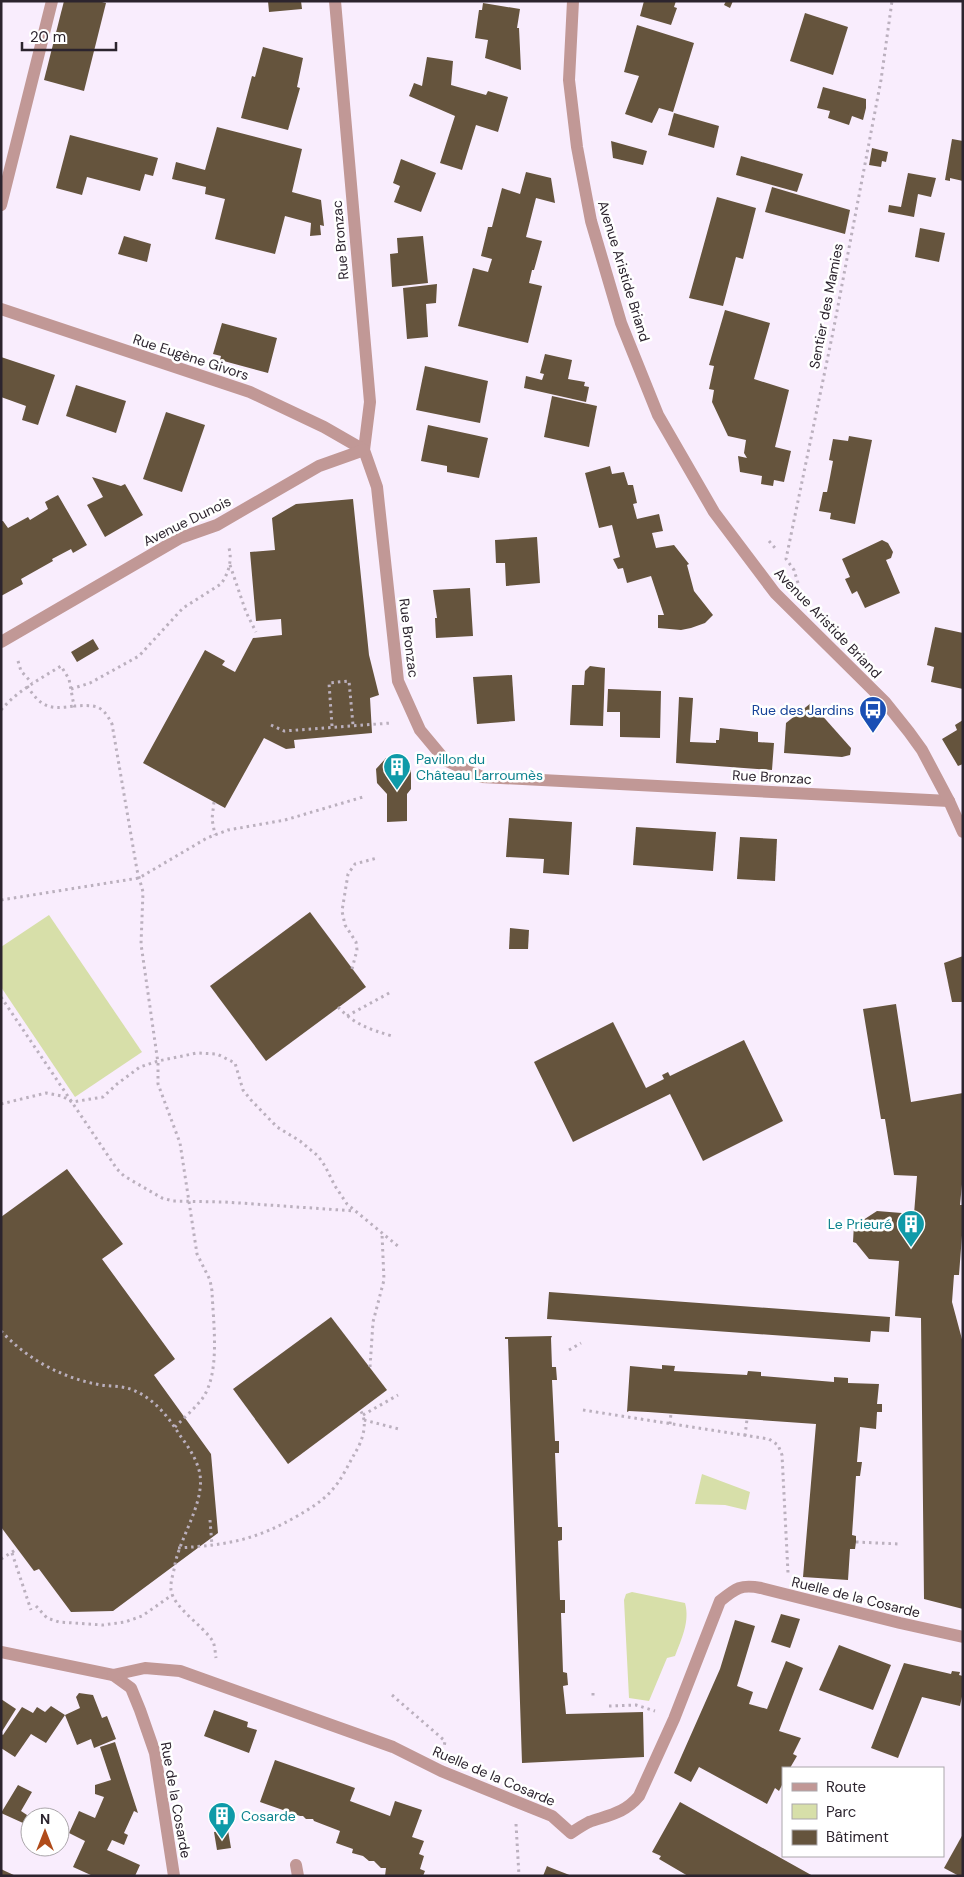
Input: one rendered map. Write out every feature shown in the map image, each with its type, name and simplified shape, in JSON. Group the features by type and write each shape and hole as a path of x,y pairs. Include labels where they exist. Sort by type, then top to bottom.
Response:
{"street":[{"path":"1,205 52,1"},
{"name":"Rue Bronzac","path":"335,1 370,402 364,450 377,487 398,681 420,730 445,760 482,777 949,801"},
{"name":"Avenue Aristide Briand","path":"573,1 569,80 577,147 591,221 621,323 658,415 714,512 775,593 885,702 910,732 922,750 963,832"},
{"name":"Rue Eugène Givors","path":"1,309 250,392 324,427 364,450"},
{"name":"Avenue Dunois","path":"1,642 180,538 217,525 319,466 364,450"},
{"name":"Ruelle de la Cosarde","path":"112,1675 145,1668 180,1671 393,1747 441,1771 552,1816 571,1833 587,1823 621,1812 639,1796 674,1719 720,1601 736,1588 754,1587 963,1637"},
{"name":"Rue de la Cosarde","path":"1,1652 112,1675 131,1688 154,1752 174,1876"}],"path":[{"name":"Sentier des Mamies","path":"793,610 798,585 794,570 786,559 881,80 892,1"},
{"path":"217,525 230,550 230,565 246,612 256,632"},
{"path":"769,541 775,548"},
{"path":"71,689 90,683 144,651 183,608 221,584 230,565"},
{"path":"18,661 21,671 32,683"},
{"path":"1,710 32,683 61,666 69,679 74,706"},
{"path":"332,726 329,683 349,681 353,725"},
{"path":"28,686 35,697 51,708 91,705 107,713 112,724 143,892 141,944 158,1061 158,1084 180,1143 196,1254 210,1280 212,1291 214,1365 211,1381 203,1398 175,1427"},
{"path":"271,725 284,730 389,723"},
{"path":"1,900 139,878 207,838 228,830 285,820 364,797"},
{"path":"214,802 212,819 216,835"},
{"path":"352,969 357,950 356,942 345,925 342,911 348,874 354,864 376,858"},
{"path":"347,1016 391,992"},
{"path":"1,998 117,1169 124,1176 162,1198 189,1202 225,1202 355,1211"},
{"path":"338,1007 364,1028 392,1036"},
{"path":"1,1104 46,1093 62,1096 72,1102 102,1097 140,1067 158,1061 197,1053 217,1054 235,1063 243,1090 277,1127 300,1141 318,1156 334,1186 347,1204 399,1247"},
{"path":"370,1367 374,1322 384,1280 382,1234"},
{"path":"1,1331 26,1354 67,1376 102,1386 126,1387 144,1396 158,1407 175,1427 193,1455 200,1471 201,1482 198,1503 178,1548 171,1588 172,1595 213,1640 216,1658"},
{"path":"569,1350 581,1343"},
{"path":"364,1415 398,1395"},
{"path":"178,1548 232,1543 262,1534 312,1507 332,1490 358,1448 364,1428 364,1415 360,1410"},
{"path":"584,1410 769,1440 778,1445 782,1455 789,1584 788,1596"},
{"path":"670,1424 671,1414"},
{"path":"745,1436 747,1419"},
{"path":"364,1420 399,1429"},
{"path":"210,1520 212,1546"},
{"path":"856,1542 899,1544"},
{"path":"1,1559 18,1549"},
{"path":"12,1552 31,1610"},
{"path":"36,1606 47,1618 59,1622 102,1625 124,1622 142,1616 172,1595"},
{"path":"392,1695 445,1741"},
{"path":"609,1706 636,1705 645,1707"},
{"path":"516,1821 519,1876"}],"green space":[{"path":"49,915 142,1052 75,1097 1,987 1,947"},
{"path":"702,1474 750,1492 746,1510 725,1505 695,1504"},
{"path":"632,1592 685,1603 687,1616 680,1643 675,1656 667,1658 649,1701 629,1698 624,1600 626,1594"}],"building":[{"path":"64,1 98,1 106,3 84,91 44,80"},
{"path":"268,1 301,1 302,9 269,12"},
{"path":"644,1 676,1 674,7 677,8 671,25 640,16"},
{"path":"726,1 733,1 730,8 724,5"},
{"path":"483,3 520,9 517,28 519,28 521,70 485,58 488,40 475,38 479,10 482,10"},
{"path":"805,13 848,27 833,75 790,61"},
{"path":"637,25 694,43 673,112 659,108 652,123 625,114 639,76 624,72"},
{"path":"263,47 303,58 297,87 300,88 288,130 241,118 252,76 255,77"},
{"path":"427,57 453,61 451,85 486,95 488,91 508,97 498,132 476,125 462,170 440,163 455,116 409,96 414,83 422,86"},
{"path":"823,87 866,99 863,120 852,116 849,125 828,118 830,111 817,108"},
{"path":"674,113 719,126 714,148 668,135"},
{"path":"217,127 302,149 292,192 321,200 324,226 320,225 321,235 310,236 311,223 285,216 275,254 215,239 225,199 205,194 206,187 172,179 176,162 205,170"},
{"path":"70,135 158,158 153,176 145,174 140,191 87,177 82,195 56,188"},
{"path":"952,139 963,141 963,181 950,178 950,181 945,180"},
{"path":"611,141 647,151 643,165 613,158"},
{"path":"872,148 888,152 886,162 882,161 881,167 869,165"},
{"path":"741,156 803,174 797,192 736,175"},
{"path":"401,159 436,173 421,212 394,202 400,186 393,183"},
{"path":"526,172 551,178 555,203 536,198 526,237 542,241 529,283 542,286 528,343 458,326 473,268 488,272 492,259 481,256 488,227 492,227 502,188 520,194"},
{"path":"908,173 936,178 931,197 918,194 914,217 888,212 889,205 901,207"},
{"path":"772,187 850,210 845,234 765,212"},
{"path":"717,197 756,208 743,259 736,257 723,306 689,298"},
{"path":"920,228 945,233 939,262 915,257"},
{"path":"124,236 151,244 147,262 118,254"},
{"path":"423,236 428,283 392,287 390,254 398,253 397,238"},
{"path":"437,284 436,303 426,304 428,337 407,339 403,288"},
{"path":"725,310 770,323 754,379 789,390 775,447 791,451 784,482 774,480 773,486 761,484 762,476 740,472 738,456 747,458 744,453 746,440 728,436 712,402 714,390 709,389 714,366 709,365"},
{"path":"222,323 277,338 268,373 220,360 221,356 213,354"},
{"path":"545,354 572,360 568,379 585,382 584,386 589,387 586,402 524,388 526,376 542,380 544,374 540,373"},
{"path":"1,357 55,375 38,425 22,420 26,406 1,397"},
{"path":"425,366 488,381 480,423 416,410"},
{"path":"76,385 126,401 116,433 66,416"},
{"path":"552,396 597,406 589,447 544,437"},
{"path":"166,412 205,425 182,492 143,479"},
{"path":"428,425 488,438 479,478 447,472 447,466 421,461"},
{"path":"849,436 872,440 855,524 830,519 831,513 819,511 823,492 827,492 830,477 833,461 829,460 833,439 848,441"},
{"path":"610,466 612,474 624,472 628,485 633,485 637,503 633,504 637,519 659,514 663,531 652,533 656,548 674,545 689,564 687,565 694,591 713,615 705,623 681,630 658,628 658,615 664,615 651,576 627,583 623,568 618,569 613,559 620,557 612,525 599,528 585,473"},
{"path":"92,477 121,486 125,484 143,515 105,537 87,505 103,497"},
{"path":"58,495 87,545 73,553 71,549 52,559 53,561 21,579 23,584 1,596 1,521 8,528 28,517 30,520 48,509 45,502"},
{"path":"353,499 369,655 379,695 370,698 372,733 294,740 295,748 286,749 264,738 225,808 143,763 205,650 225,661 222,665 235,672 253,638 282,635 281,619 256,621 250,552 275,550 272,518 296,504"},
{"path":"537,537 540,583 506,586 505,563 496,563 495,540"},
{"path":"882,540 888,543 893,552 891,558 886,560 900,593 865,608 857,591 852,594 845,579 850,577 842,559"},
{"path":"470,588 473,636 436,638 435,618 437,618 433,590"},
{"path":"935,627 963,633 963,689 931,682 934,667 927,665"},
{"path":"93,639 99,649 77,662 71,652"},
{"path":"590,666 605,668 603,726 570,725 572,685 584,685 585,671"},
{"path":"512,675 515,721 477,724 473,677"},
{"path":"608,689 661,691 660,738 620,737 620,712 607,712"},
{"path":"679,697 693,698 690,742 716,743 716,740 719,740 720,728 758,732 758,742 774,743 772,770 676,763"},
{"path":"811,703 851,748 850,755 842,757 784,753 786,723"},
{"path":"963,720 963,764 958,766 942,739 957,730 955,725"},
{"name":"Pavillon du Château Larroumès","path":"386,758 401,758 411,766 411,789 407,794 407,821 387,822 387,794 377,783 376,769"},
{"path":"509,818 572,822 569,875 543,873 544,859 506,857"},
{"path":"636,827 716,832 713,871 633,865"},
{"path":"740,837 777,839 775,881 737,879"},
{"path":"310,912 366,987 266,1061 210,986"},
{"path":"510,928 529,930 528,949 509,949"},
{"path":"963,956 963,1002 952,1002 944,963"},
{"path":"896,1004 911,1102 963,1093 963,1174 960,1205 963,1205 963,1222 959,1275 954,1275 952,1302 963,1343 963,1609 924,1599 921,1318 895,1316 899,1261 869,1259 853,1242 854,1224 877,1211 914,1214 917,1176 894,1175 885,1119 881,1119 863,1009"},
{"path":"613,1022 646,1088 664,1079 662,1075 668,1072 670,1076 744,1040 783,1121 703,1161 670,1094 573,1142 534,1062"},
{"path":"67,1169 123,1244 102,1259 175,1359 154,1375 211,1454 218,1533 113,1611 71,1612 39,1569 34,1571 1,1527 1,1217"},
{"path":"549,1292 890,1317 889,1332 871,1331 870,1342 547,1319"},
{"path":"331,1317 387,1390 288,1464 233,1389"},
{"path":"552,1336 552,1367 556,1367 557,1380 552,1380 555,1441 559,1441 559,1453 555,1453 558,1527 562,1527 562,1540 558,1541 560,1600 565,1600 565,1613 561,1613 563,1672 567,1673 568,1685 563,1686 566,1714 643,1712 644,1757 522,1763 508,1339 505,1339 505,1337"},
{"path":"662,1365 675,1366 674,1371 747,1375 748,1371 761,1372 761,1376 834,1382 834,1377 848,1378 848,1383 879,1384 877,1404 882,1404 882,1412 877,1412 876,1429 860,1427 857,1462 862,1462 860,1476 856,1476 852,1535 856,1536 856,1542 855,1549 850,1549 848,1580 803,1577 816,1424 627,1412 630,1366 662,1369"},
{"path":"781,1614 800,1619 790,1648 771,1642"},
{"path":"735,1620 755,1626 737,1686 753,1692 749,1704 767,1709 786,1661 803,1668 779,1731 801,1738 793,1754 797,1756 791,1767 782,1767 782,1785 779,1791 775,1788 767,1804 699,1767 691,1782 674,1773 720,1669"},
{"path":"839,1645 891,1665 873,1710 819,1690"},
{"path":"904,1663 951,1674 952,1671 960,1672 959,1675 963,1676 963,1692 960,1706 922,1697 898,1758 871,1748"},
{"path":"79,1693 93,1695 102,1718 107,1716 116,1739 94,1748 91,1739 77,1745 65,1715 80,1708 76,1697"},
{"path":"1,1699 16,1709 1,1733"},
{"path":"51,1706 65,1715 46,1743 31,1734 15,1757 1,1748 1,1734 3,1735 22,1707 33,1713 37,1707 45,1712"},
{"path":"214,1710 248,1722 247,1727 257,1730 249,1753 204,1736"},
{"path":"115,1742 138,1813 134,1811 124,1833 128,1835 124,1845 112,1840 107,1850 140,1865 135,1876 93,1876 73,1867 85,1841 70,1834 70,1831 79,1811 95,1818 104,1797 95,1794 95,1785 111,1780 100,1747"},
{"path":"275,1760 355,1788 350,1801 390,1816 395,1801 422,1810 412,1837 424,1841 419,1854 424,1856 420,1869 425,1871 423,1876 385,1876 386,1868 381,1868 374,1861 369,1861 363,1856 352,1853 353,1849 336,1843 340,1831 313,1819 306,1819 303,1816 260,1802"},
{"path":"18,1785 32,1792 23,1807 20,1807 20,1822 1,1813"},
{"path":"680,1802 813,1876 688,1876 659,1859 661,1856 652,1852"},
{"name":"Cosarde","path":"228,1830 231,1848 217,1850 214,1832"},
{"path":"963,1834 963,1876 959,1876 944,1868"},
{"path":"547,1866 549,1867 572,1876 543,1876"},
{"path":"1,1869 5,1871 16,1876 1,1876"}],"place":[{"name":"Rue des Jardins","path":"873,734"},
{"name":"Pavillon du Château Larroumès","path":"397,791"},
{"name":"Le Prieuré","path":"911,1248"},
{"name":"Cosarde","path":"222,1840"}]}
